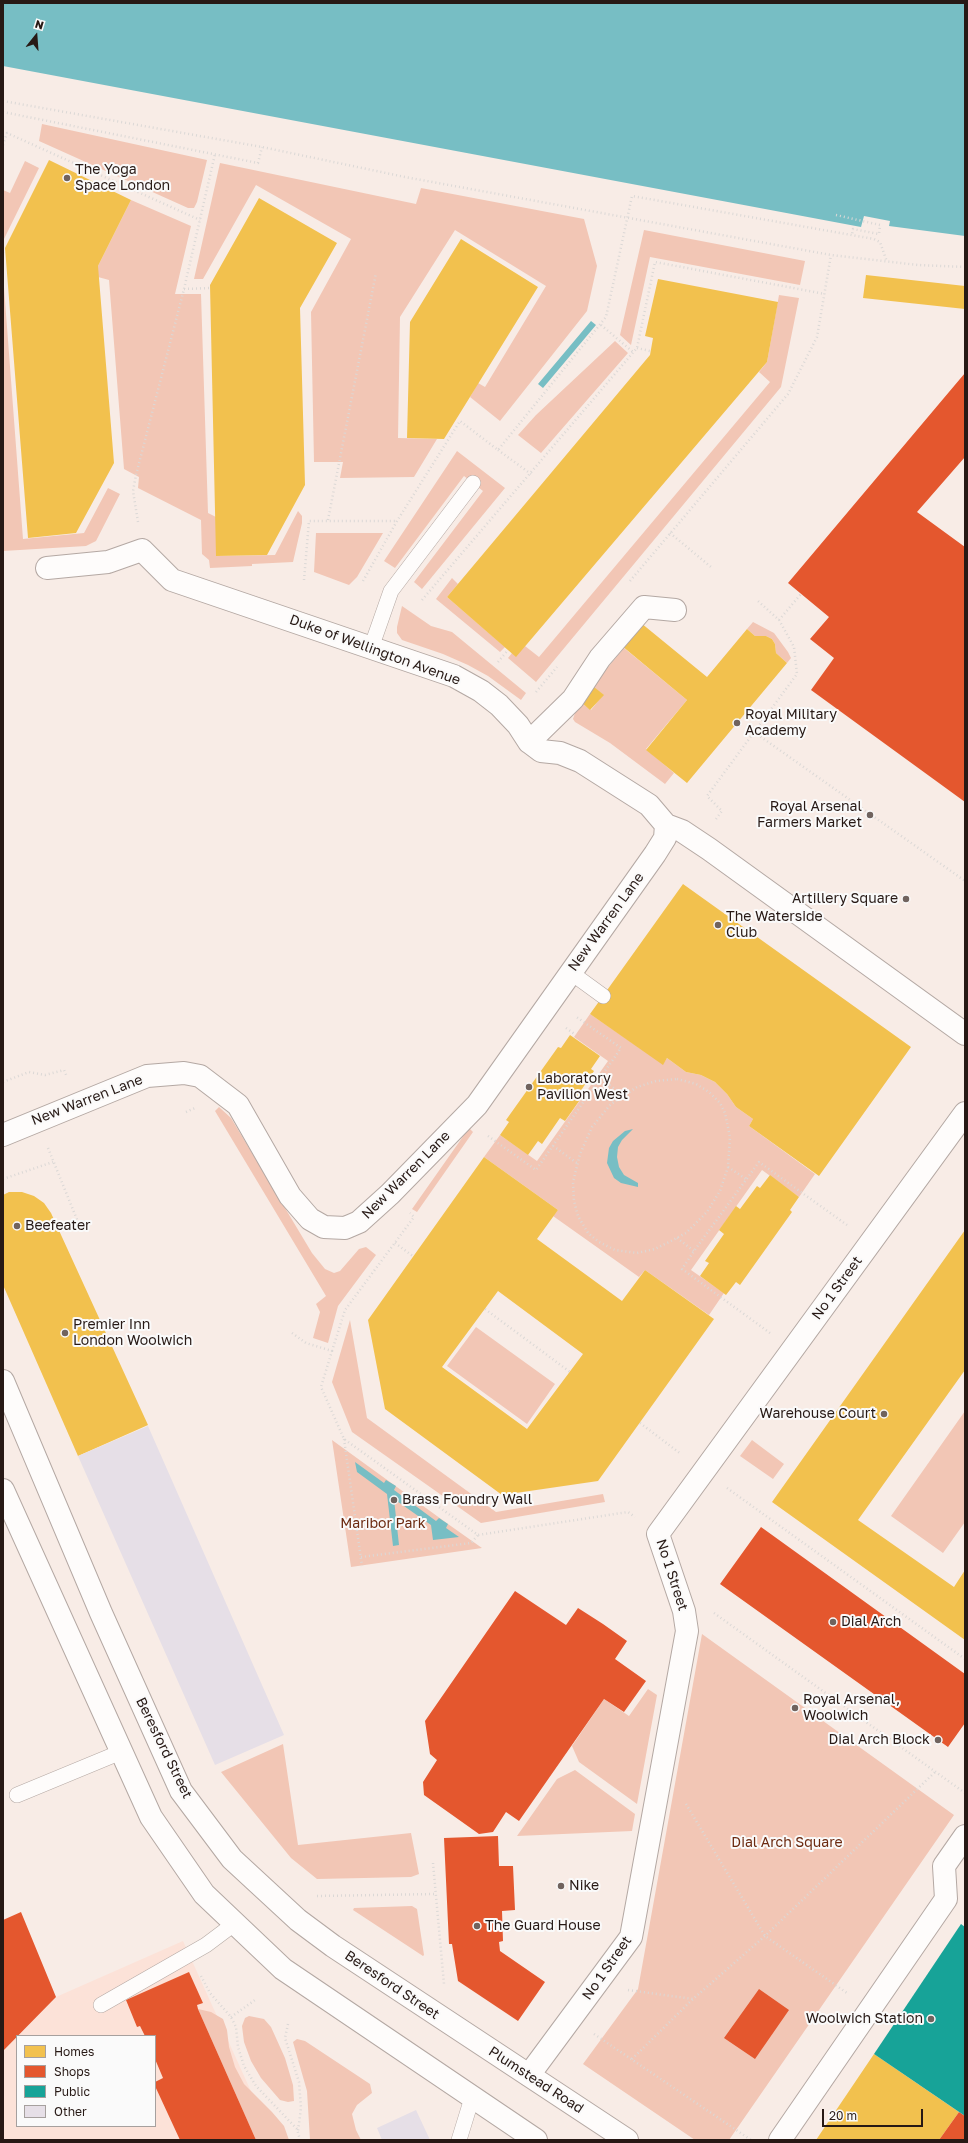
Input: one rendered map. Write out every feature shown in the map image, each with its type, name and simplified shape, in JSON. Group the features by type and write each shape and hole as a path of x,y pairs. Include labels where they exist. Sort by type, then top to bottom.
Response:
{"street":[{"name":"Duke of Wellington Avenue","path":"47,568 108,562 142,550 172,580 454,676 481,691 509,715 529,742 541,750 560,753 580,761 649,805 666,825 682,830 965,1034"},
{"path":"529,742 573,699 600,658 644,607 675,610"},
{"name":"New Warren Lane","path":"3,1135 35,1120 147,1076 184,1073 200,1076 238,1105 290,1196 310,1219 324,1227 344,1228 359,1222 390,1194 477,1104 655,854 665,838 666,825"},
{"name":"No 1 Street","path":"528,2075 631,1937 687,1631 684,1611 658,1534 965,1113"},
{"name":"Beresford Street","path":"3,1381 101,1614 182,1791 203,1822 232,1859 298,1920 446,2021"},
{"path":"3,1490 151,1817 204,1894 283,1969 536,2140"},
{"path":"780,2140 946,1899 944,1866 965,1836"},
{"name":"Plumstead Road","path":"446,2021 627,2140"}],"lane":[{"path":"371,648 386,603 392,591 474,483"},
{"path":"570,972 603,996"},
{"path":"17,1795 121,1752"},
{"path":"101,2005 192,1953 234,1924"},
{"path":"459,2140 472,2098"}],"path":[{"path":"3,101 831,255 888,262 965,267"},
{"path":"3,112 258,163 262,148"},
{"path":"3,145 7,133 200,220"},
{"path":"133,491 184,288 215,154"},
{"path":"498,450 606,317 626,218 632,196 852,235 880,242 888,262"},
{"path":"836,215 880,225 879,234 853,228 852,235"},
{"path":"625,587 788,394 817,337 831,255"},
{"path":"422,600 637,348 655,262 825,294"},
{"path":"328,520 376,273"},
{"path":"184,288 210,288"},
{"path":"601,325 633,352"},
{"path":"637,348 650,351"},
{"path":"363,581 397,521 460,421 531,474"},
{"path":"448,433 451,436"},
{"path":"304,580 310,521 397,521"},
{"path":"670,533 711,567"},
{"path":"779,620 801,594"},
{"path":"714,822 722,811 707,796 797,674 794,647 779,620 758,601"},
{"path":"498,662 508,650"},
{"path":"535,693 560,664"},
{"path":"754,732 965,881"},
{"path":"496,1142 536,1170 620,1048 584,1022"},
{"path":"3,1082 29,1072 45,1075 64,1070"},
{"path":"600,1078 624,1096"},
{"path":"677,1079 696,1084 709,1092 720,1103 725,1113 730,1137 728,1167 720,1191 707,1212 686,1232 677,1238 655,1249 637,1253 615,1250 599,1242 588,1233 578,1216 574,1201 573,1182 577,1164 592,1127 611,1104 624,1096 637,1087 656,1081 677,1079"},
{"path":"552,1146 577,1164"},
{"path":"50,1152 78,1222"},
{"path":"3,1180 53,1162"},
{"path":"792,1350 682,1269 746,1179 759,1162 870,1242"},
{"path":"728,1167 746,1179"},
{"path":"362,1566 344,1439 321,1387 345,1310 414,1217"},
{"path":"677,1238 694,1252"},
{"path":"395,1243 414,1257"},
{"path":"485,1309 570,1372"},
{"path":"292,1333 306,1343 332,1351"},
{"path":"640,1423 704,1471 965,1659"},
{"path":"344,1439 478,1535"},
{"path":"361,1557 471,1543 478,1535 628,1512 658,1534"},
{"path":"684,1611 704,1606 965,1793"},
{"path":"662,1766 765,1936 870,2009"},
{"path":"632,2059 693,1999 765,1936 935,1772"},
{"path":"433,1863 444,1984"},
{"path":"317,1896 436,1894"},
{"path":"192,1953 210,1993 231,2017 236,2027 238,2047 244,2066 256,2086 277,2106 298,2132"},
{"path":"596,1985 693,1999"},
{"path":"231,2017 255,2000"},
{"path":"571,2019 751,2140"},
{"path":"288,2024 285,2038 299,2082 301,2108 298,2132 300,2140"}],"shaded area":[{"path":"183,1941 273,2140 3,2140 3,2051 16,2038 16,2127 156,2127 156,2035 19,2035 56,1997"}],"green space":[{"path":"42,124 207,160 197,202 194,208 188,208 39,141"},
{"path":"25,161 39,168 3,241 3,190 10,193"},
{"path":"220,163 416,204 421,188 584,219 597,266 587,311 500,421 470,397 478,383 485,387 546,286 455,230 400,317 398,438 437,439 414,477 340,478 343,462 314,462 311,312 351,239 256,185 203,279 194,279"},
{"path":"131,200 191,226 175,294 201,294 208,513 216,517 216,556 275,555 298,511 302,516 302,523 293,562 210,568 209,560 202,554 201,520 138,488 139,477 124,469 109,280 98,277 98,266"},
{"path":"644,230 805,261 800,285 650,257 631,345 620,335"},
{"path":"3,274 23,539 84,533 108,488 120,494 96,541 86,546 3,551"},
{"path":"779,295 799,298 781,387 536,682 508,658 512,653 525,646 539,657 770,382 759,372 767,362"},
{"path":"615,341 628,353 541,453 518,435 536,415"},
{"path":"457,451 505,488 422,589 414,582 483,491 464,476 395,568 384,561"},
{"path":"316,533 383,533 357,577 349,585 314,572"},
{"path":"452,578 458,584 447,597 505,647 500,652 436,599"},
{"path":"402,606 431,626 452,632 526,693 521,700 488,676 468,665 443,654 402,640 397,633 397,627"},
{"path":"753,622 774,633 791,658 787,663 776,653 775,644 772,639 766,636 755,636 747,629"},
{"path":"624,648 687,700 646,749 674,773 665,784 610,743 575,722 573,719 579,701 591,710 603,695 592,686"},
{"path":"590,1014 663,1064 667,1058 686,1072 701,1075 715,1082 727,1094 736,1107 753,1119 749,1126 815,1174 799,1197 762,1170 691,1270 724,1293 709,1315 645,1270 639,1277 553,1216 558,1210 484,1157 500,1135 537,1161 608,1061 574,1037"},
{"path":"219,1107 231,1118 312,1253 325,1269 334,1273 340,1271 359,1249 366,1247 376,1255 338,1306 328,1343 313,1338 320,1312 316,1304 326,1296 215,1111"},
{"path":"469,1128 473,1132 417,1212 412,1209"},
{"path":"350,1320 367,1418 496,1512 603,1494 605,1502 481,1523 352,1432 332,1382"},
{"path":"476,1327 555,1384 527,1424 447,1366"},
{"path":"965,1411 965,1522 943,1553 891,1516"},
{"name":"Maribor Park","path":"332,1440 448,1524 482,1548 351,1567"},
{"path":"752,1440 784,1464 773,1479 740,1456"},
{"name":"Dial Arch Square","path":"702,1634 954,1815 729,2140 695,2140 583,2064 638,1989"},
{"path":"648,1689 657,1695 637,1804 579,1762 572,1746 604,1699 629,1716"},
{"path":"283,1744 298,1845 411,1833 419,1874 411,1877 317,1879 291,1858 221,1772"},
{"path":"575,1770 635,1814 632,1831 517,1836 557,1779"},
{"path":"412,1906 417,1909 423,1956 353,1910 354,1908"},
{"path":"198,2009 211,2012 223,2019 227,2030 229,2047 235,2067 244,2084 284,2126 289,2140 256,2140"},
{"path":"249,2016 264,2019 271,2027 285,2058 293,2085 294,2101 288,2102 280,2100 261,2078 251,2061 244,2042 242,2026 245,2018"},
{"path":"297,2039 305,2041 370,2084 372,2093 357,2105 352,2114 356,2130 361,2140 310,2140 307,2091 293,2042"}],"water":[{"path":"3,3 965,3 965,236 889,226 890,221 864,216 861,227 3,66"},
{"path":"591,321 596,325 543,388 538,384"},
{"path":"633,1129 622,1140 618,1147 617,1157 619,1167 624,1175 638,1183 638,1187 621,1183 614,1178 607,1163 609,1148 613,1141 625,1131"},
{"path":"355,1462 384,1483 386,1480 396,1486 394,1490 436,1521 439,1518 448,1524 446,1528 459,1537 433,1540 431,1525 394,1499 399,1545 393,1546 387,1494 357,1472"}],"building: Homes":[{"path":"49,160 131,200 98,266 114,463 76,533 28,538 5,248"},
{"path":"259,198 337,243 300,308 305,485 267,555 216,556 210,285"},
{"path":"461,239 538,287 444,439 407,438 410,322"},
{"path":"866,275 965,286 965,309 863,298"},
{"path":"658,279 778,302 767,362 516,657 447,597 650,355 653,338 645,336"},
{"path":"641,623 707,677 747,629 755,636 766,636 772,639 775,644 776,653 787,663 687,783 646,750 687,700 622,646"},
{"path":"594,687 604,695 590,710 581,702"},
{"path":"683,884 911,1047 819,1176 749,1126 753,1119 736,1107 727,1094 715,1082 701,1075 686,1072 667,1058 663,1065 590,1014"},
{"path":"570,1035 600,1056 591,1069 594,1071 578,1095 582,1097 565,1121 560,1118 542,1144 538,1141 528,1155 500,1135 509,1122 506,1120 558,1047 561,1048"},
{"path":"484,1157 558,1210 537,1239 622,1301 645,1270 714,1319 598,1481 502,1495 385,1409 368,1320","holes":["498,1291 583,1354 527,1429 442,1367"]},
{"path":"770,1175 799,1197 790,1210 792,1212 740,1285 736,1282 726,1295 700,1276 709,1263 705,1261 724,1234 719,1230 736,1206 740,1209 757,1186 760,1188"},
{"name":"Premier Inn London Woolwich","path":"9,1192 22,1192 34,1196 44,1203 51,1213 148,1425 78,1456 3,1285 3,1195"},
{"name":"Warehouse Court","path":"965,1230 965,1370 858,1520 954,1587 965,1570 965,1640 772,1502"},
{"path":"874,2054 959,2112 939,2140 816,2140"}],"building: Shops":[{"path":"965,373 965,457 917,512 965,547 965,802 811,690 834,658 810,639 829,617 788,583"},
{"name":"Dial Arch","path":"761,1527 965,1674 965,1723 948,1747 720,1584"},
{"path":"515,1591 566,1625 578,1608 603,1624 627,1641 615,1659 646,1681 624,1712 604,1699 519,1821 506,1812 493,1832 479,1834 424,1795 423,1782 437,1760 430,1754 425,1721"},
{"path":"498,1836 499,1866 513,1866 515,1910 502,1911 503,1941 499,1942 500,1951 545,1982 518,2021 458,1981 452,1944 449,1944 444,1838"},
{"path":"21,1912 56,1997 19,2035 16,2035 16,2038 3,2051 3,1920"},
{"path":"189,1972 203,2003 197,2005 198,2009 256,2140 180,2140 156,2088 156,2082 163,2078 156,2061 156,2035 144,2035 140,2026 137,2027 126,2000"},
{"path":"759,1989 789,2010 755,2059 724,2038"},
{"path":"959,2112 965,2116 965,2140 939,2140"}],"building: Public":[{"name":"Woolwich Station","path":"961,1924 965,1927 965,2116 874,2054"}],"building: Other":[{"path":"148,1426 284,1735 215,1765 78,1456"},
{"path":"416,2110 430,2140 382,2140 377,2128"}],"place":[{"name":"The Yoga Space London","path":"67,178"},
{"name":"Royal Military Academy","path":"737,723"},
{"name":"Royal Arsenal Farmers Market","path":"870,815"},
{"name":"Artillery Square","path":"906,899"},
{"name":"The Waterside Club","path":"718,925"},
{"name":"Laboratory Pavilion West","path":"529,1087"},
{"name":"Beefeater","path":"17,1226"},
{"name":"Premier Inn London Woolwich","path":"65,1333"},
{"name":"Warehouse Court","path":"884,1414"},
{"name":"Brass Foundry Wall","path":"394,1500"},
{"name":"Dial Arch","path":"833,1622"},
{"name":"Royal Arsenal, Woolwich","path":"795,1708"},
{"name":"Dial Arch Block","path":"938,1740"},
{"name":"Nike","path":"561,1886"},
{"name":"The Guard House","path":"477,1926"},
{"name":"Woolwich Station","path":"931,2019"}]}
